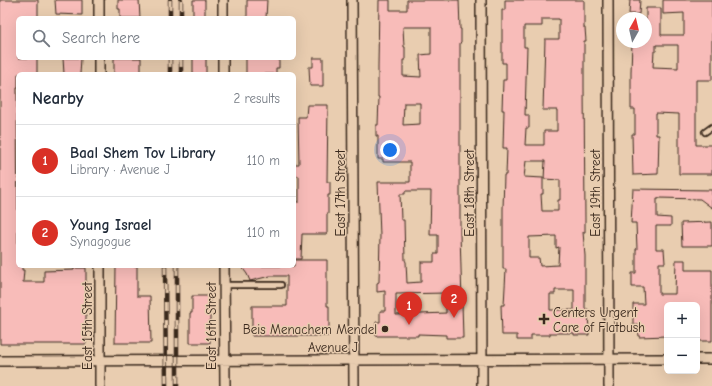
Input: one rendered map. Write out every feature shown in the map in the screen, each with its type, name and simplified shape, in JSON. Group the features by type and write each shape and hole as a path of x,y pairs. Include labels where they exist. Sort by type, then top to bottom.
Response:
{"street":[{"path":"99,0 99,16"},
{"path":"223,0 223,16"},
{"name":"East 17th Street","path":"352,0 354,386"},
{"name":"East 18th Street","path":"481,0 482,386"},
{"name":"East 19th Street","path":"608,0 609,386"},
{"path":"100,60 100,72"},
{"path":"223,60 223,72"},
{"name":"East 15th Street","path":"100,268 100,386"},
{"name":"East 16th Street","path":"224,268 225,386"},
{"name":"Avenue J","path":"0,361 664,359"},
{"path":"700,359 712,359"}],"lane":[{"path":"705,132 712,127"},
{"path":"224,285 281,285"}],"building":[{"path":"0,0 38,0 38,16 16,16 16,60 37,60 37,72 16,72 16,268 22,268 22,270 24,270 23,282 44,282 44,271 86,268 86,344 0,344"},
{"path":"55,0 82,0 82,15 56,14"},
{"path":"118,0 139,0 140,16 120,16 120,9 118,9"},
{"path":"193,0 205,0 205,16 193,16"},
{"path":"247,0 267,0 266,16 247,16"},
{"path":"379,0 390,0 390,10 407,10 407,0 459,0 461,29 460,233 463,338 446,338 446,335 418,334 418,336 376,336 376,322 380,322 380,311 385,311 385,291 377,292 377,283 379,282 380,236 378,182 410,182 410,162 383,162 383,159 378,159 378,136 376,136 376,125 378,125 379,97","holes":["403,27 431,27 431,54 420,55 421,77 403,76 403,60 405,60","404,103 420,103 420,124 403,125","405,191 431,191 430,235 438,235 438,254 434,254 434,262 421,262 421,282 407,283 404,220 401,220 400,194 405,194","446,293 446,313 396,315 396,294"]},
{"path":"505,0 584,0 584,28 586,41 584,41 585,232 583,232 585,256 585,309 588,309 589,335 574,335 574,333 550,333 550,335 531,335 531,340 517,340 517,335 502,335 501,305 504,305 506,269 503,269 503,209 504,175 506,175 507,148 503,148 504,110 502,110 503,80 506,80 506,63 502,63 502,10 505,10","holes":["542,19 559,19 559,39 545,39 543,110 557,110 557,131 544,131 544,145 525,145 526,128 529,128 529,115 525,115 527,47 524,47 524,26 542,26","526,161 545,161 544,179 560,180 560,200 558,200 558,211 542,211 541,194 543,194 543,178 524,177","556,236 556,248 559,247 558,265 540,266 539,258 529,258 529,237","555,290 574,290 574,310 550,310 550,294 555,294"]},
{"path":"630,0 640,0 639,12 629,12"},
{"path":"663,0 712,0 712,80 696,80 696,145 712,145 712,174 679,174 679,114 656,113 656,135 659,135 658,174 633,175 632,134 635,134 635,109 631,109 632,48 652,48 652,12 646,12 646,8 661,8 661,35 684,35 684,13 663,14","holes":["656,45 678,45 678,68 653,67"]},
{"path":"313,58 323,58 323,86 310,86 309,67 313,67"},
{"path":"63,60 81,60 80,72 64,72"},
{"path":"114,60 141,60 141,72 114,72"},
{"path":"193,60 206,60 206,72 193,72"},
{"path":"246,60 279,60 279,68 276,68 276,72 246,72"},
{"path":"307,105 328,105 327,182 330,182 330,195 328,195 327,234 302,234 301,259 296,259 296,202 299,202 299,176 296,176 296,164 299,164 298,117 306,117"},
{"path":"633,189 712,190 712,208 700,199 657,199 657,217 671,218 671,226 656,226 656,249 664,249 665,263 659,263 659,294 675,294 676,260 685,260 685,270 712,270 712,341 700,341 700,302 664,302 664,336 639,337 638,324 633,324 633,304 644,304 643,287 632,287 632,273 636,273 637,249 636,223 631,223"},
{"path":"712,222 712,246 682,246 681,223"},
{"path":"296,260 327,260 327,306 329,306 329,336 252,336 252,306 287,306 287,276 270,276 250,281 242,268 296,268"},
{"path":"116,268 137,268 137,296 150,296 151,343 115,343"},
{"path":"192,296 210,296 210,343 190,343 190,313 192,313"}],"railway":[{"path":"170,0 170,16"},
{"path":"181,0 181,16"},
{"path":"170,60 170,72"},
{"path":"181,60 181,72"},
{"path":"165,268 166,386"},
{"path":"177,268 177,386"}],"place":[{"name":"Young Israel","path":"454,318"},
{"name":"Centers Urgent Care of Flatbush","path":"544,319"},
{"name":"Baal Shem Tov Library","path":"409,325"},
{"name":"Beis Menachem Mendel","path":"385,329"}]}
